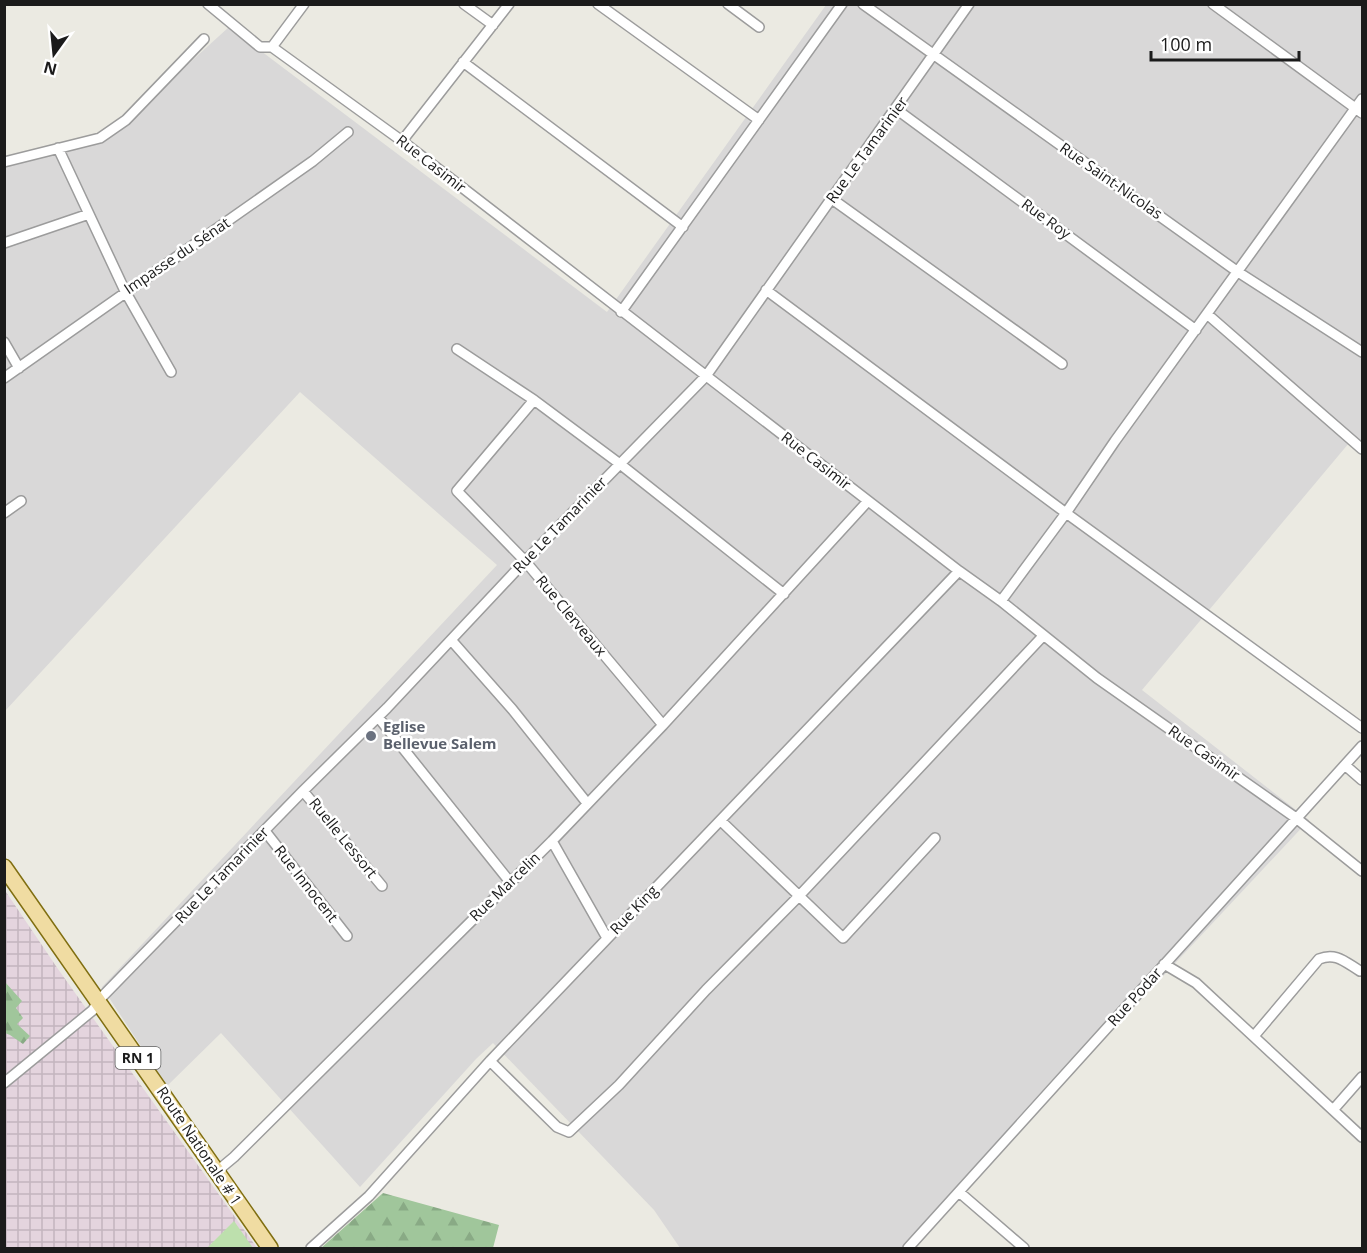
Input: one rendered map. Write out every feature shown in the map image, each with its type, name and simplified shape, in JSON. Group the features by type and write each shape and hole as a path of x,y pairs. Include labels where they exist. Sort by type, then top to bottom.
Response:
{"main road":[{"name":"Route Nationale # 1","path":"4,867 270,1248"}],"street":[{"name":"Rue Casimir","path":"208,4 260,47 272,47 402,141 1097,678 1296,818 1362,871"},
{"path":"272,47 304,4"},
{"path":"464,4 493,25"},
{"path":"402,141 509,4"},
{"path":"598,4 759,120"},
{"path":"728,4 759,27"},
{"path":"621,312 842,4"},
{"name":"Rue Saint-Nicolas","path":"863,4 1238,272 1362,352"},
{"name":"Rue Le Tamarinier","path":"4,1083 93,1010 98,1001 378,717 525,561 706,376 935,56 969,4"},
{"path":"1213,4 1359,111"},
{"path":"4,162 100,138 121,125 204,39"},
{"path":"464,62 682,226"},
{"path":"1001,602 1238,272 1359,111 1362,99"},
{"name":"Rue Roy","path":"896,109 1196,330"},
{"name":"Impasse du Sénat","path":"4,378 313,161 348,132"},
{"path":"58,148 125,291 171,372"},
{"path":"831,199 1062,364"},
{"path":"4,243 89,214"},
{"path":"766,290 1066,513 1362,728"},
{"path":"1208,314 1362,449"},
{"path":"4,342 19,368"},
{"path":"457,349 534,400 620,464 784,594"},
{"name":"Rue Clerveaux","path":"534,400 457,491 525,561 663,725"},
{"path":"4,513 21,501"},
{"name":"Rue Marcelin","path":"216,1172 234,1157 552,841 663,725 868,501"},
{"name":"Rue King","path":"311,1248 369,1196 490,1061 959,571"},
{"path":"490,1061 556,1127 569,1132 619,1085 706,990 799,896 1043,636"},
{"path":"452,640 512,708 587,803"},
{"path":"378,717 510,882"},
{"name":"Rue Podar","path":"908,1248 1362,746"},
{"path":"1346,766 1362,780"},
{"name":"Ruelle Lessort","path":"303,791 382,886"},
{"path":"721,821 843,938 935,838"},
{"name":"Rue Innocent","path":"265,831 347,936"},
{"path":"552,841 607,938"},
{"path":"1254,1036 1319,959 1328,956 1337,957 1360,971"},
{"path":"1164,964 1196,983 1362,1137"},
{"path":"1333,1110 1362,1077"},
{"path":"959,1192 1024,1248"}],"shaded area":[{"path":"826,5 1362,5 1362,454 1349,443 1142,690 1309,820 1166,973 901,1248 680,1248 654,1210 493,1043 360,1187 221,1033 167,1086 102,987 497,565 300,392 5,711 5,157 111,134 229,27 607,312"},
{"path":"4,889 58,969 257,1248 5,1248"}],"green space":[{"path":"5,982 22,1001 16,1008 23,1018 17,1024 30,1036 23,1044 5,1033"},
{"path":"383,1193 499,1225 493,1248 321,1248"},
{"path":"234,1221 253,1248 207,1248"}],"place":[{"name":"Eglise Bellevue Salem","path":"371,736"}]}
